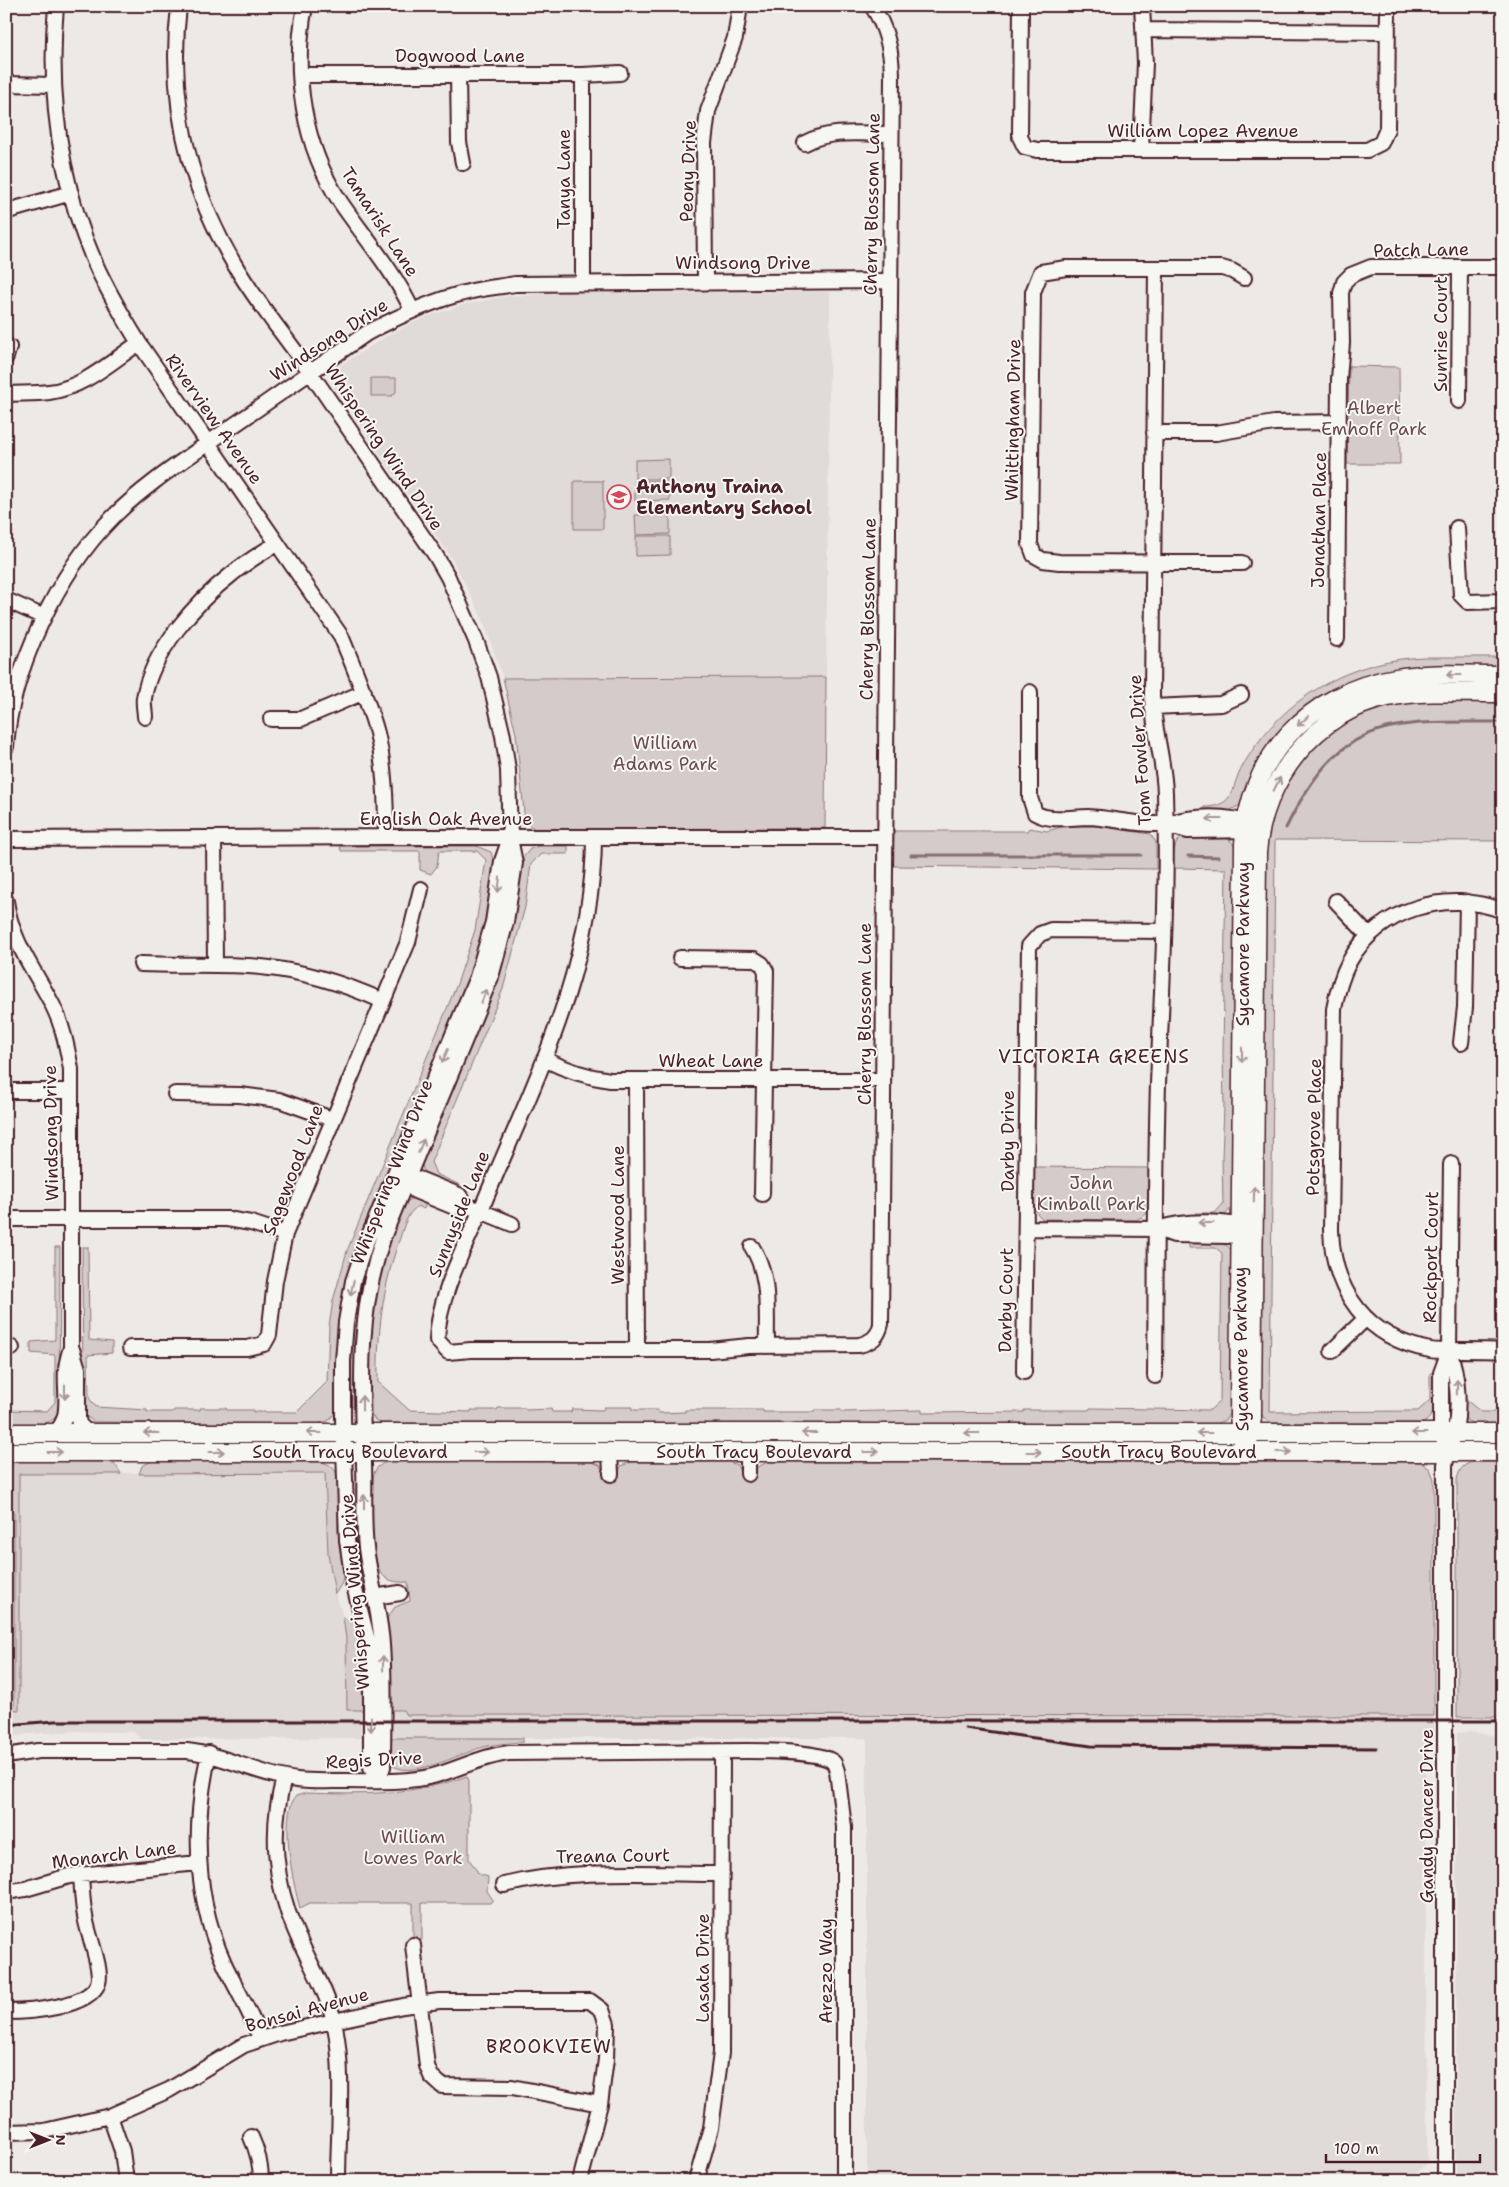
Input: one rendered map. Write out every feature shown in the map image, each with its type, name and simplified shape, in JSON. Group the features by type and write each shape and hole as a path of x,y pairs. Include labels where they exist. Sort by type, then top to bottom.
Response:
{"main road":[{"name":"Sycamore Parkway","path":"1246,1452 1245,1433 1252,1418 1245,1230 1257,853 1250,827 1254,790 1269,760 1298,725 1315,710 1331,700 1365,685 1408,676 1503,675"},
{"name":"Sycamore Parkway","path":"1250,827 1293,757 1306,742 1336,718 1368,703 1401,695 1503,693"},
{"name":"South Tracy Boulevard","path":"6,1433 1503,1433"},
{"name":"South Tracy Boulevard","path":"6,1452 1503,1452"}],"street":[{"name":"Riverview Avenue","path":"56,6 52,43 57,127 71,193 95,262 115,302 139,343 340,636 364,692 377,734 383,770 386,837"},
{"name":"Whispering Wind Drive","path":"179,6 175,62 178,103 188,157 196,186 211,222 236,268 310,372 436,556 448,577 476,641 489,677 503,736 508,770 510,838 515,863 506,922 496,963 485,994 401,1177 365,1245 351,1294 343,1362 347,1540 353,1582 368,1641 371,1678 370,1767 378,1781"},
{"name":"Tamarisk Lane","path":"306,6 300,44 300,75 310,133 328,181 340,201 402,288 412,310"},
{"name":"Peony Drive","path":"705,282 704,143 708,111 735,38 740,6"},
{"name":"Cherry Blossom Lane","path":"767,1346 868,1344 880,1332 881,1324 892,60 884,28 872,6"},
{"name":"William Lopez Avenue","path":"1021,6 1020,137 1025,147 1036,150 1367,150 1381,143 1387,129 1388,32"},
{"path":"1141,150 1145,63 1142,6"},
{"path":"1143,30 1388,32 1388,6"},
{"name":"Dogwood Lane","path":"300,75 583,75 620,73"},
{"path":"458,75 459,142 463,163"},
{"name":"Tanya Lane","path":"583,75 583,283"},
{"path":"6,84 53,85"},
{"path":"805,143 815,138 834,134 891,134"},
{"path":"8,210 71,193"},
{"name":"Patch Lane","path":"1344,282 1351,275 1372,267 1503,267"},
{"name":"Sunrise Court","path":"1460,267 1460,402"},
{"path":"1156,268 1222,268 1232,270 1244,278"},
{"name":"Whittingham Drive","path":"1153,562 1058,562 1043,560 1034,556 1030,544 1033,292 1041,272 1052,269 1156,268"},
{"name":"Tom Fowler Drive","path":"1155,1376 1158,1084 1163,1000 1165,825 1164,779 1152,707 1156,268"},
{"name":"Windsong Drive","path":"6,747 15,693 44,617 79,558 112,518 164,473 367,333 412,310 467,292 544,282 890,281"},
{"name":"Jonathan Place","path":"1337,639 1339,379 1344,282"},
{"path":"6,394 49,392 68,387 86,379 139,343"},
{"path":"1154,433 1208,434 1274,423 1339,422"},
{"path":"1457,528 1459,581 1462,596 1468,602 1503,601"},
{"path":"145,717 144,700 151,675 165,647 180,627 204,600 232,574 277,543"},
{"path":"1153,562 1242,563"},
{"path":"6,600 44,617"},
{"path":"272,719 301,718 316,714 364,692"},
{"path":"1030,692 1030,798 1035,813 1051,818 1101,818 1130,823 1165,825 1188,819 1234,819 1250,827"},
{"path":"1152,707 1222,704 1241,695"},
{"name":"English Oak Avenue","path":"6,839 386,837 885,838"},
{"path":"214,838 215,964"},
{"name":"Sunnyside Lane","path":"594,838 592,878 586,928 575,972 544,1059 465,1244 446,1295 437,1329 437,1340 448,1352 471,1350 710,1350 767,1346"},
{"name":"Sagewood Lane","path":"130,1348 248,1348 264,1344 269,1334 275,1281 285,1234 408,942 421,889"},
{"name":"Windsong Drive","path":"6,901 12,945 52,1005 63,1031 71,1068 71,1347 66,1369 65,1418 60,1429 54,1433"},
{"path":"1336,901 1370,936"},
{"path":"1461,1044 1465,1006 1467,902"},
{"name":"Potsgrove Place","path":"1503,911 1467,902 1431,904 1408,910 1387,922 1370,936 1350,961 1340,983 1334,1009 1332,1246 1336,1267 1343,1287 1357,1309 1386,1334 1409,1344 1430,1350 1503,1351"},
{"name":"Darby Drive","path":"1026,1228 1029,946 1035,937 1051,930 1164,931"},
{"path":"680,958 754,959 762,964 766,971 762,1194"},
{"path":"141,964 215,964 263,967 311,976 383,1001"},
{"name":"Wheat Lane","path":"544,1059 566,1070 589,1077 610,1080 883,1080"},
{"name":"Westwood Lane","path":"636,1080 637,1350"},
{"path":"6,1090 71,1091"},
{"path":"174,1094 240,1096 279,1100 332,1120"},
{"name":"Rockport Court","path":"1448,1433 1457,1373 1449,1351 1451,1164"},
{"path":"401,1177 415,1191 454,1207 466,1205 512,1224"},
{"name":"Whispering Wind Drive","path":"378,1781 383,1767 382,1638 365,1537 362,1342 368,1292 401,1177"},
{"path":"6,1219 227,1219 251,1222 285,1234"},
{"path":"1026,1228 1156,1229 1174,1223 1229,1224 1245,1230"},
{"name":"Darby Court","path":"1024,1372 1026,1228"},
{"path":"752,1246 760,1259 764,1272 767,1346"},
{"path":"1332,1352 1366,1318"},
{"name":"Windsong Drive","path":"71,1347 78,1369 79,1424 88,1433"},
{"name":"Gandy Dancer Drive","path":"1445,2181 1448,1433"},
{"path":"610,1452 610,1474"},
{"path":"748,1452 748,1474"},
{"path":"374,1597 400,1592"},
{"name":"Regis Drive","path":"6,1756 38,1751 187,1751 209,1754 284,1778 309,1781 408,1780 426,1777 486,1757 509,1753 774,1751 822,1757 834,1763"},
{"name":"Lasata Drive","path":"696,2181 711,2128 720,2069 722,2028 722,1752"},
{"path":"209,1754 198,1824 198,1863 204,1903 224,1962 250,2012 260,2039"},
{"name":"Arezzo Way","path":"834,1763 840,1789 844,1827 844,2181"},
{"path":"284,1778 277,1809 275,1843 282,1893 295,1930 323,1988 334,2021 339,2061 338,2181"},
{"name":"Monarch Lane","path":"6,1892 25,1889 81,1874 198,1863"},
{"path":"6,2012 53,2008 82,1998 96,1988 99,1976 87,1927 81,1874"},
{"name":"Treana Court","path":"504,1885 564,1874 722,1874"},
{"path":"413,1945 428,2072 442,2086 512,2088 600,2104 580,2181"},
{"name":"Bonsai Avenue","path":"6,2132 52,2130 110,2116 152,2099 230,2053 260,2039 420,2003 582,2001 596,2004 602,2010 607,2024 606,2059 600,2104"},
{"path":"110,2116 122,2151 126,2181"},
{"path":"251,2137 261,2167 261,2181"}],"shaded area":[{"name":"Anthony Traina Elementary School","path":"830,292 826,677 503,678 481,615 451,557 333,385 338,367 390,334 423,318 463,305 507,296 566,293"},
{"path":"19,1473 325,1473 326,1520 332,1582 343,1617 346,1638 347,1709 365,1710 365,1738 141,1739 134,1732 75,1731 28,1734 6,1738 6,1709 19,1710"},
{"path":"388,1710 403,1710 406,1715 1434,1716 1434,1737 1425,1738 1427,2163 1407,2181 867,2180 867,1738 388,1738"},
{"path":"1470,1732 1503,1737 1503,2181 1456,2181 1457,1733"}],"green space":[{"name":"Albert Emhoff Park","path":"1349,366 1399,367 1400,464 1347,464"},
{"path":"371,378 396,378 396,392 392,396 371,396"},
{"path":"669,459 669,479 635,479 635,460"},
{"path":"574,481 603,481 603,529 574,529"},
{"path":"635,481 670,481 670,500 635,501"},
{"path":"635,515 670,515 670,534 636,535"},
{"path":"636,536 670,536 670,555 636,556"},
{"path":"1425,657 1503,657 1503,669 1333,692 1240,805 1227,812 1203,812 1204,807 1218,805 1228,799 1242,767 1254,748 1288,710 1307,695 1329,682 1375,664"},
{"name":"William Adams Park","path":"826,677 825,828 535,829 525,822 516,734 503,678"},
{"path":"1503,699 1503,841 1275,840 1270,1412 1418,1411 1430,1400 1430,1373 1435,1373 1435,1401 1432,1414 1423,1423 1272,1423 1264,1418 1259,1410 1264,859 1273,810 1300,759 1345,720 1396,701"},
{"path":"1065,826 1099,826 1150,834 1156,842 1156,869 893,866 894,831 1027,831 1029,828 1047,831"},
{"path":"1190,835 1220,836 1230,840 1236,848 1233,1206 1223,1217 1196,1218 1196,1213 1215,1213 1223,1204 1226,869 1173,868 1175,846 1183,837"},
{"path":"340,846 476,846 491,852 494,863 491,893 482,937 471,975 353,1258 338,1327 335,1413 328,1421 317,1424 94,1422 86,1416 83,1405 82,1247 88,1247 89,1340 112,1342 112,1353 88,1355 89,1398 96,1407 147,1410 147,1412 226,1408 227,1410 253,1410 253,1412 297,1412 327,1382 329,1326 333,1301 347,1251 457,984 475,930 486,860 477,851 439,851 437,866 431,874 420,870 420,851 341,851"},
{"path":"539,846 568,846 568,854 541,854 531,864 525,907 503,989 431,1162 436,1174 460,1185 458,1190 430,1177 425,1173 422,1162 496,984 513,923 522,859 530,849"},
{"name":"John Kimball Park","path":"1034,1167 1149,1168 1148,1211 1144,1216 1136,1220 1043,1219 1035,1209"},
{"path":"415,1197 427,1201 424,1209 418,1206 409,1216 394,1256 382,1309 378,1363 378,1382 409,1410 471,1412 471,1410 497,1410 498,1408 525,1408 526,1410 551,1409 552,1412 571,1412 572,1409 603,1410 604,1407 632,1407 632,1410 658,1410 659,1413 685,1412 685,1410 815,1412 815,1410 841,1410 842,1412 922,1410 922,1413 1024,1412 1024,1410 1089,1410 1090,1408 1210,1410 1220,1401 1222,1253 1216,1248 1189,1248 1189,1241 1207,1241 1223,1244 1232,1251 1231,1411 1225,1420 1215,1424 381,1423 375,1420 369,1411 368,1362 373,1304 382,1261 404,1203"},
{"path":"383,1228 357,1408 354,1408 351,1405 352,1327 350,1314 372,1237"},
{"path":"55,1247 60,1247 59,1412 55,1418 43,1424 6,1424 6,1410 47,1411 55,1402 55,1355 31,1353 31,1342 55,1340"},
{"path":"1460,1377 1465,1377 1465,1399 1481,1412 1503,1412 1503,1424 1476,1424 1463,1417"},
{"path":"18,1461 108,1462 116,1465 121,1474 19,1474 19,1710 6,1709 7,1705 14,1705 14,1512 6,1510 5,1489 6,1475 12,1464"},
{"path":"152,1461 320,1462 330,1465 338,1478 338,1530 343,1576 342,1583 335,1594 328,1553 325,1473 139,1474 142,1466"},
{"path":"390,1461 591,1462 600,1465 605,1477 617,1477 621,1466 631,1462 729,1462 737,1465 741,1474 754,1477 757,1467 768,1462 1420,1462 1430,1469 1434,1479 1434,1716 406,1715 403,1710 388,1710 386,1620 395,1607 410,1601 408,1582 392,1581 385,1578 380,1572 375,1553 372,1522 372,1491 375,1471 383,1463"},
{"path":"1475,1462 1503,1462 1503,1717 1457,1717 1457,1480 1463,1467"},
{"path":"343,1617 357,1625 363,1638 365,1710 347,1710 346,1638"},
{"path":"388,1738 523,1738 523,1742 485,1747 434,1765 408,1770 398,1768 390,1763"},
{"name":"William Lowes Park","path":"467,1776 469,1781 469,1859 479,1874 488,1877 487,1891 493,1900 490,1903 422,1903 422,1940 413,1940 413,1903 310,1903 300,1908 291,1867 288,1833 288,1818 291,1805 296,1796 306,1793 367,1794 407,1790 427,1787"}],"waterway":[{"path":"1286,828 1307,791 1327,763 1349,744 1373,732 1399,725 1503,722"},
{"path":"911,855 1141,855"},
{"path":"1188,856 1218,857"}],"railway":[{"path":"6,1725 55,1721 1503,1721"},
{"path":"965,1728 1091,1746 1376,1748"}],"place":[{"name":"Anthony Traina Elementary School","path":"619,497"}],"district":[{"name":"VICTORIA GREENS","path":"1094,1056"},
{"name":"BROOKVIEW","path":"549,2046"}]}
